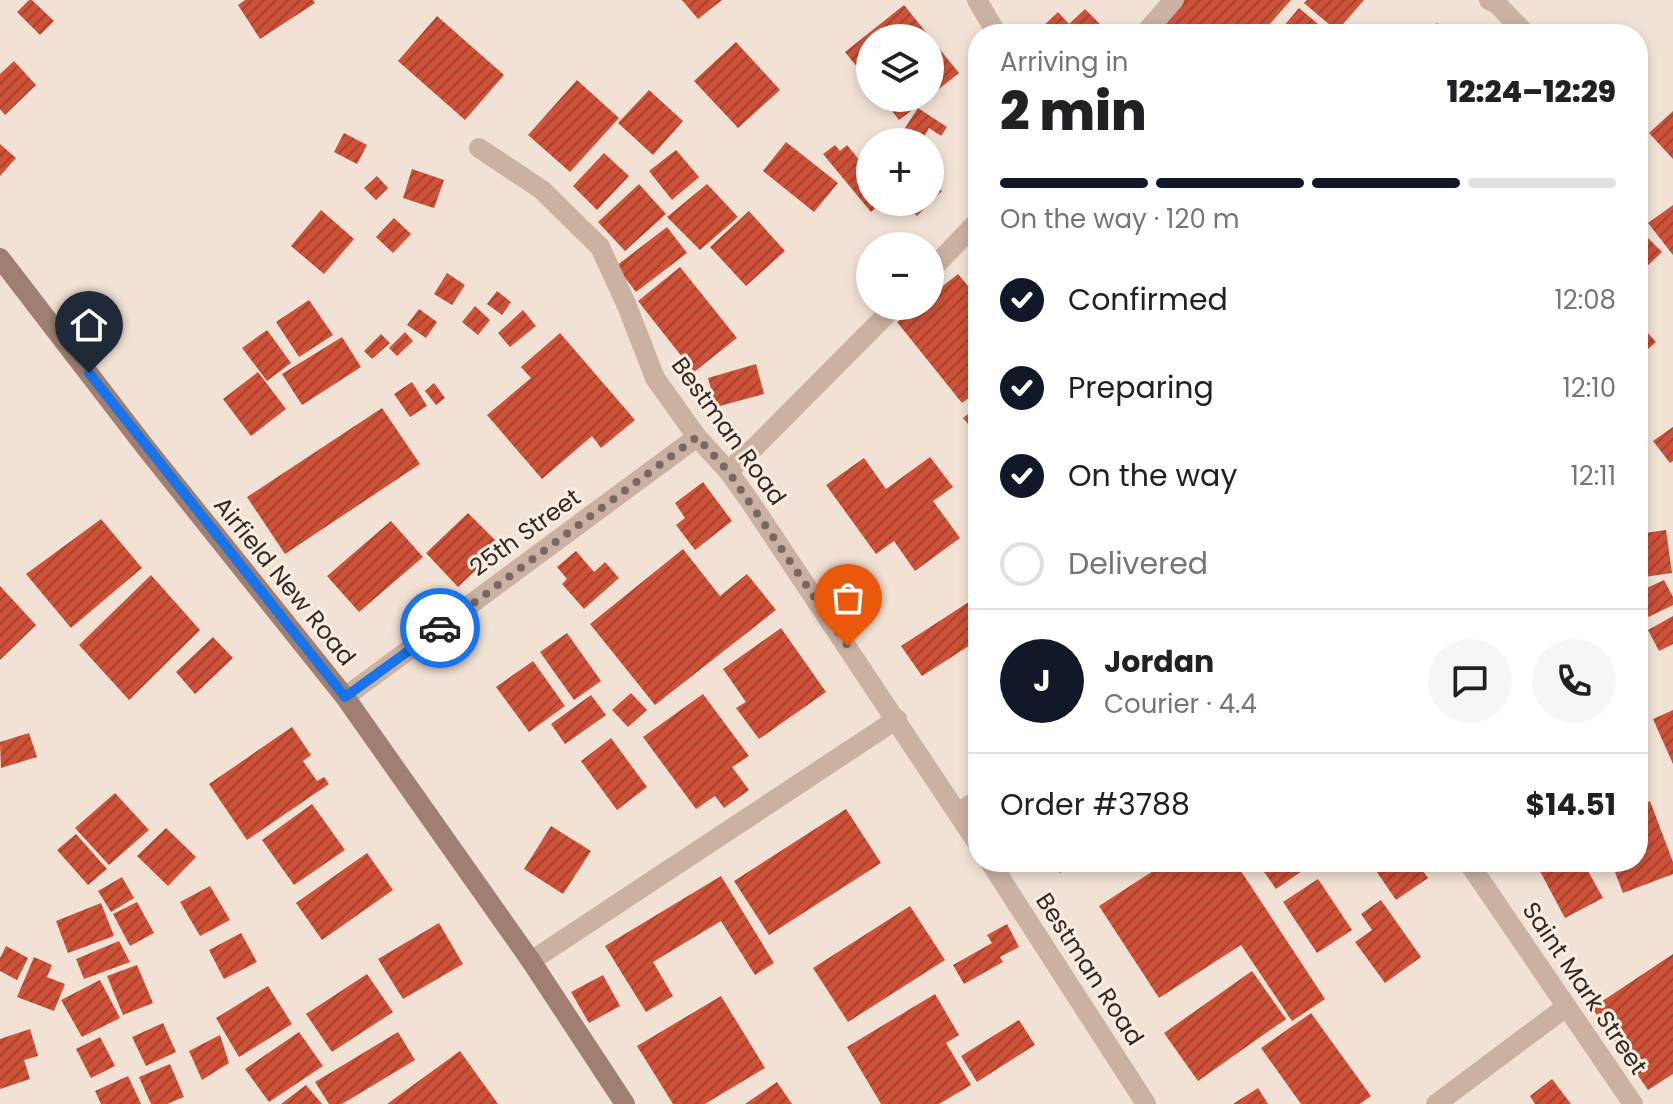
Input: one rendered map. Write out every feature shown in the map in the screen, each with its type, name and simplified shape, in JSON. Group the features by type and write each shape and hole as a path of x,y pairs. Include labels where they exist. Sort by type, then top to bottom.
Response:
{"street":[{"path":"977,0 991,24"},
{"path":"1153,24 1174,0"},
{"path":"1489,0 1516,24"},
{"name":"Bestman Road","path":"479,148 542,190 600,247 655,378 697,437 728,471 968,828"},
{"path":"944,259 968,239"},
{"name":"Airfield New Road","path":"0,258 146,448 345,697 531,961 625,1104"},
{"path":"728,471 881,320"},
{"name":"25th Street","path":"345,697 697,437"},
{"path":"531,961 897,719"},
{"path":"958,813 968,806"},
{"name":"Bestman Road","path":"996,872 1146,1104"},
{"name":"Saint Mark Street","path":"1475,872 1633,1104"},
{"path":"1436,1104 1566,1007"}],"building":[{"path":"29,0 54,21 40,35 17,12"},
{"path":"245,0 313,0 315,3 260,39 238,5"},
{"path":"682,0 722,0 698,19"},
{"path":"1182,0 1291,0 1270,24 1162,22"},
{"path":"1307,0 1364,0 1343,24 1329,24 1304,3"},
{"path":"904,5 919,24 880,24"},
{"path":"1299,8 1318,24 1285,24"},
{"path":"1085,9 1100,24 1069,24"},
{"path":"1058,12 1069,24 1045,24"},
{"path":"437,16 504,75 465,120 398,61"},
{"path":"736,42 780,90 738,128 694,81"},
{"path":"856,43 856,66 845,52"},
{"path":"944,54 959,73 944,85"},
{"path":"14,61 36,85 5,115 0,109 0,74"},
{"path":"577,80 619,118 570,172 528,135"},
{"path":"649,90 683,121 653,155 618,123"},
{"path":"1673,111 1673,159 1649,133"},
{"path":"893,112 910,112 899,120"},
{"path":"915,112 924,112 947,127 944,132 944,128 905,128"},
{"path":"344,133 367,145 357,164 334,152"},
{"path":"786,142 838,183 814,212 763,171"},
{"path":"0,144 16,158 0,176"},
{"path":"835,145 840,151 847,145 856,156 856,194 823,154"},
{"path":"676,150 699,177 672,200 649,171"},
{"path":"604,153 629,176 597,210 573,186"},
{"path":"412,169 444,180 434,208 403,198"},
{"path":"377,176 388,188 376,200 364,188"},
{"path":"639,184 666,214 625,251 598,222"},
{"path":"707,184 738,217 700,250 667,217"},
{"path":"1673,205 1673,255 1648,223"},
{"path":"321,210 354,239 324,274 291,246"},
{"path":"749,211 785,251 746,286 710,247"},
{"path":"394,218 411,234 393,253 376,237"},
{"path":"667,227 687,253 636,292 616,266"},
{"path":"1648,238 1662,252 1648,265"},
{"path":"680,267 737,338 694,372 638,301"},
{"path":"447,273 465,285 452,305 434,294"},
{"path":"958,274 968,286 968,398 962,403 897,322 944,320 944,285"},
{"path":"497,291 511,302 502,315 487,304"},
{"path":"309,300 333,335 299,357 276,322"},
{"path":"475,306 490,320 478,335 462,322"},
{"path":"419,309 437,322 426,338 407,325"},
{"path":"523,310 536,326 510,347 498,333"},
{"path":"267,330 291,363 267,381 242,348"},
{"path":"405,332 413,341 397,356 389,348"},
{"path":"560,333 635,420 601,448 592,436 542,479 487,415 531,378 521,367"},
{"path":"1648,333 1656,342 1648,349"},
{"path":"381,334 390,343 372,359 364,351"},
{"path":"342,337 361,367 302,405 282,374"},
{"path":"756,364 764,394 716,407 708,378"},
{"path":"258,372 286,409 251,436 223,399"},
{"path":"412,382 427,406 410,417 394,394"},
{"path":"434,383 445,398 436,405 425,391"},
{"path":"382,408 420,464 285,554 247,497"},
{"path":"1673,427 1673,461 1670,463 1653,441"},
{"path":"930,457 953,487 933,501 960,538 915,571 894,541 876,554 826,485 864,458 886,489"},
{"path":"703,482 732,521 695,550 676,525 685,518 675,503"},
{"path":"468,513 501,546 458,587 426,553"},
{"path":"101,519 142,568 71,628 26,574"},
{"path":"391,521 423,557 359,612 327,576"},
{"path":"1666,530 1672,573 1648,576 1648,533"},
{"path":"683,549 720,596 747,574 776,610 655,705 590,624"},
{"path":"576,551 594,572 605,562 619,578 584,609 562,584 567,579 557,567"},
{"path":"151,575 200,630 129,700 79,645"},
{"path":"1664,580 1673,597 1673,605 1648,617 1648,587"},
{"path":"0,586 36,625 0,660"},
{"path":"968,602 968,646 922,676 901,646"},
{"path":"1673,616 1673,644 1659,651 1648,630"},
{"path":"781,628 826,692 759,739 736,708 746,702 723,669"},
{"path":"567,633 601,681 574,700 540,652"},
{"path":"213,637 233,658 195,694 176,672"},
{"path":"533,661 565,706 529,732 496,687"},
{"path":"631,693 647,710 628,727 612,710"},
{"path":"703,694 749,756 732,767 749,790 724,808 715,796 696,809 643,737"},
{"path":"591,695 606,715 565,744 551,724"},
{"path":"1673,710 1673,764 1653,719"},
{"path":"292,727 311,755 303,761 317,781 324,777 329,784 247,840 209,784"},
{"path":"29,733 37,757 1,768 0,742"},
{"path":"611,738 647,787 617,810 581,761"},
{"path":"115,793 149,830 109,865 75,828"},
{"path":"1648,802 1673,862 1673,874 1623,893 1615,872 1648,872"},
{"path":"312,804 345,850 294,885 262,840"},
{"path":"846,809 881,863 769,935 734,881"},
{"path":"551,826 591,851 563,894 524,869"},
{"path":"166,828 196,857 168,886 137,856"},
{"path":"76,834 107,869 88,885 57,850"},
{"path":"367,853 393,890 322,940 296,903"},
{"path":"1152,872 1242,872 1325,999 1292,1021 1241,945 1159,998 1099,906"},
{"path":"1264,872 1301,872 1276,889"},
{"path":"1377,872 1424,872 1428,878 1396,900"},
{"path":"1540,872 1589,872 1603,898 1565,918"},
{"path":"721,876 774,963 755,975 721,921 653,962 673,996 646,1012 605,946"},
{"path":"122,877 134,898 111,912 98,891"},
{"path":"1318,879 1352,930 1317,953 1283,902"},
{"path":"210,886 230,920 200,936 180,902"},
{"path":"1381,900 1421,957 1385,983 1355,942 1372,930 1361,914"},
{"path":"137,902 154,933 130,946 113,914"},
{"path":"101,903 114,936 68,953 56,921"},
{"path":"910,906 945,960 848,1022 813,968"},
{"path":"439,923 463,964 403,999 378,959"},
{"path":"1007,924 1019,947 1000,957 1003,962 964,984 953,965 992,943 987,935"},
{"path":"241,933 257,962 224,979 209,950"},
{"path":"119,941 130,962 84,979 76,959"},
{"path":"6,946 28,958 17,980 0,971 0,958"},
{"path":"1673,954 1673,1074 1648,1090 1592,1008"},
{"path":"34,957 52,965 47,977 65,984 54,1011 17,997"},
{"path":"137,965 153,1003 123,1015 107,976"},
{"path":"1252,971 1286,1019 1198,1081 1164,1033"},
{"path":"367,974 393,1012 332,1052 306,1014"},
{"path":"603,975 620,1006 589,1023 571,992"},
{"path":"100,980 120,1018 82,1037 61,1000"},
{"path":"268,986 292,1024 239,1057 216,1018"},
{"path":"935,994 959,1035 946,1043 971,1085 939,1104 881,1104 847,1047"},
{"path":"721,996 765,1068 705,1104 673,1104 637,1046"},
{"path":"1311,1013 1371,1096 1360,1104 1301,1104 1261,1048"},
{"path":"1019,1020 1035,1045 977,1082 961,1056"},
{"path":"163,1023 176,1052 146,1066 132,1037"},
{"path":"30,1029 38,1056 24,1060 30,1079 0,1089 0,1039"},
{"path":"299,1032 323,1066 269,1102 245,1069"},
{"path":"398,1032 415,1060 342,1104 329,1104 315,1082"},
{"path":"220,1035 229,1063 202,1080 189,1051"},
{"path":"100,1037 115,1066 91,1078 76,1049"},
{"path":"460,1051 498,1104 387,1104"},
{"path":"170,1064 184,1097 167,1104 151,1104 139,1077"},
{"path":"128,1076 141,1104 101,1104 95,1091"},
{"path":"1552,1079 1571,1104 1535,1104 1530,1096"},
{"path":"777,1082 792,1104 745,1104"},
{"path":"306,1085 322,1104 281,1104"},
{"path":"1258,1088 1268,1104 1233,1104"}],"way so far":[{"path":"440,628 697,437 749,500 848,646"}],"route":[{"path":"89,373 345,697 440,628"}]}
